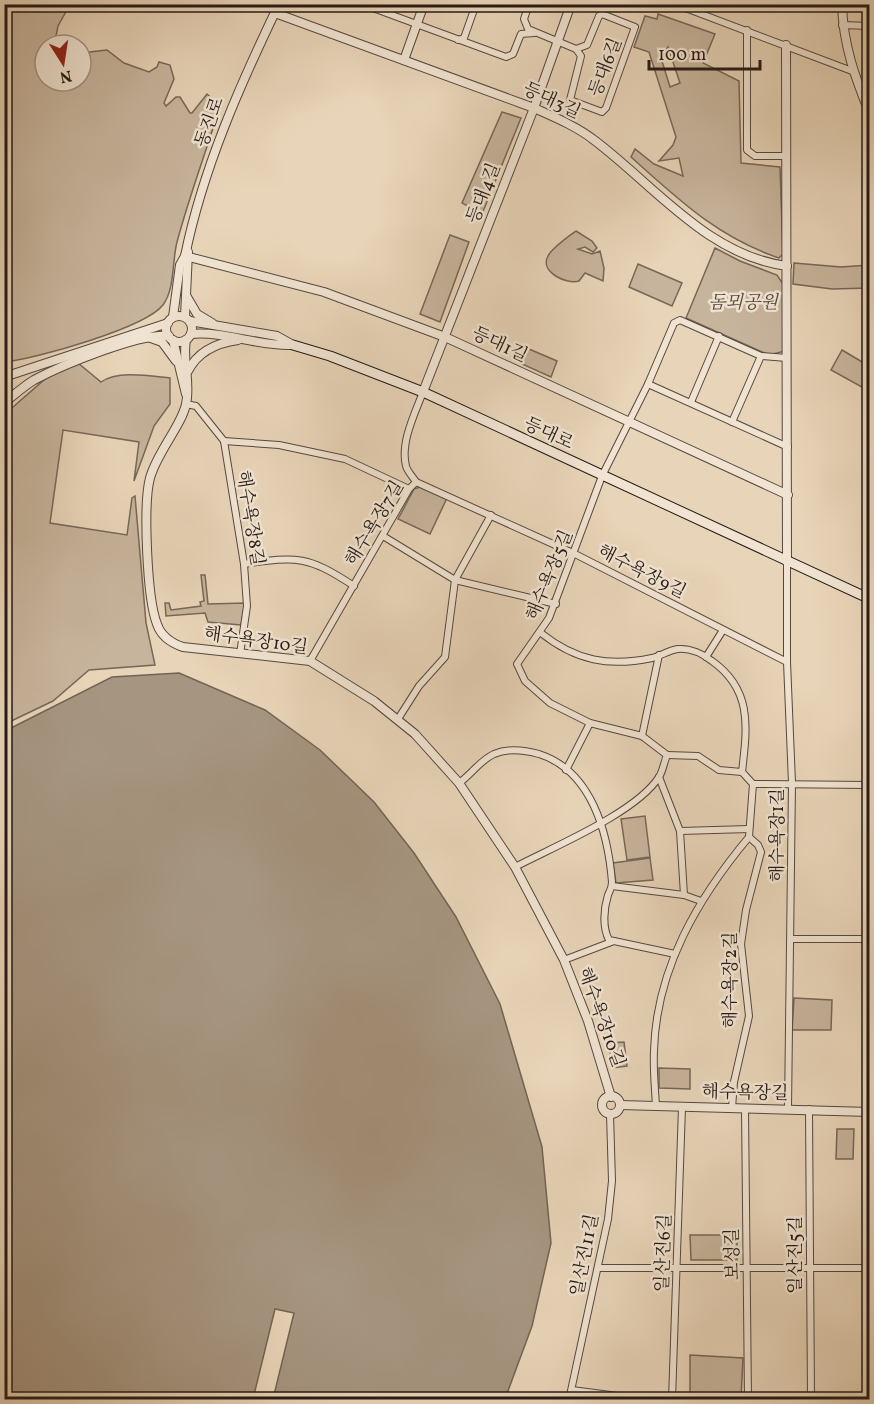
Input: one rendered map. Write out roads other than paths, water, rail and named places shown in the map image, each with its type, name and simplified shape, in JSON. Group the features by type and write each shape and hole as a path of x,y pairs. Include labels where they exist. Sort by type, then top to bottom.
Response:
{"main road":[{"name":"등대로","path":"293,345 330,356 423,392 870,599"}],"street":[{"name":"동진로","path":"187,254 219,139 236,94 279,4"},
{"path":"362,4 510,57 521,34 535,33"},
{"path":"404,60 424,4"},
{"path":"458,40 464,38 476,4"},
{"path":"529,4 524,23 535,33"},
{"name":"등대4길","path":"423,392 534,108 570,4"},
{"path":"675,4 852,71"},
{"path":"842,4 842,26 852,71 870,114"},
{"name":"등대3길","path":"275,13 534,108 593,139 676,209 722,242 744,254 787,266"},
{"name":"등대6길","path":"535,33 576,49 587,45 599,16 602,14 635,27 606,108 602,112 570,100 582,61 576,49"},
{"path":"842,26 870,26"},
{"path":"747,30 747,150 755,156 787,156"},
{"path":"786,45 787,561"},
{"path":"183,370 188,337 185,291 187,254"},
{"path":"183,370 171,338 170,320 180,265 187,254"},
{"name":"등대1길","path":"187,254 324,292 445,337 788,495"},
{"path":"185,291 192,308 213,324"},
{"path":"4,377 170,320 187,319 277,336 293,345"},
{"name":"해수욕장5길","path":"667,755 642,736 590,723 550,703 525,681 517,664 541,633 556,604 602,476 648,384 674,323 679,319 719,336"},
{"path":"4,403 34,380 145,336 171,338 219,334 271,345 293,345"},
{"path":"145,336 162,342 183,370"},
{"path":"691,402 719,336 761,356 787,358"},
{"path":"183,370 210,347 243,339"},
{"path":"732,422 761,356"},
{"name":"해수욕장10길","path":"183,370 186,404 156,461 147,496 153,611 157,625 173,644 310,661 398,719 459,783 515,867 564,960 598,1048 611,1096"},
{"path":"648,384 788,447"},
{"name":"해수욕장7길","path":"310,661 409,489 416,482 406,467 405,453 410,428 423,392"},
{"name":"해수욕장8길","path":"186,404 196,406 224,441 244,564 248,606 240,654"},
{"path":"224,441 279,445 345,459 409,489"},
{"name":"해수욕장9길","path":"416,482 575,554 787,662"},
{"path":"398,719 419,686 445,657 455,580 491,515"},
{"path":"383,536 455,580 556,604"},
{"path":"244,564 282,558 300,559 320,564 354,586"},
{"name":"해수욕장1길","path":"787,561 787,662 792,783 788,1109"},
{"path":"706,657 723,630"},
{"path":"541,633 560,648 587,659 621,662 679,649 706,657 726,671 738,688 743,703 746,718 741,772"},
{"path":"642,736 659,655"},
{"path":"566,770 590,723"},
{"path":"459,783 485,759 512,750 529,751 545,756 566,770 576,778 602,822 612,886 608,895 604,925 609,940 675,954"},
{"path":"515,867 602,822 638,797 659,777 667,755 698,756 719,770 741,772 753,784 870,785"},
{"path":"659,777 680,831 684,895"},
{"name":"해수욕장2길","path":"732,1108 734,1082 749,1016 741,944 746,910 761,852 758,845 749,837 753,784"},
{"path":"680,831 749,829"},
{"path":"656,1106 654,1049 662,998 675,954 701,901 719,873 749,837"},
{"path":"612,886 684,895 701,901"},
{"path":"791,939 870,939"},
{"path":"564,960 614,940"},
{"path":"611,1096 618,1100 620,1105 618,1111 610,1114 602,1107 605,1099 611,1096"},
{"name":"해수욕장길","path":"620,1105 870,1112"},
{"name":"일산진6길","path":"672,1400 682,1107"},
{"name":"보성길","path":"745,1108 748,1400"},
{"name":"일산진5길","path":"809,1109 811,1400"},
{"name":"일산진11길","path":"569,1400 598,1268 611,1188 610,1114"},
{"path":"598,1268 870,1268"},
{"path":"572,1390 648,1400"}],"park label":[{"name":"돔뫼공원","path":"743,302"}]}
